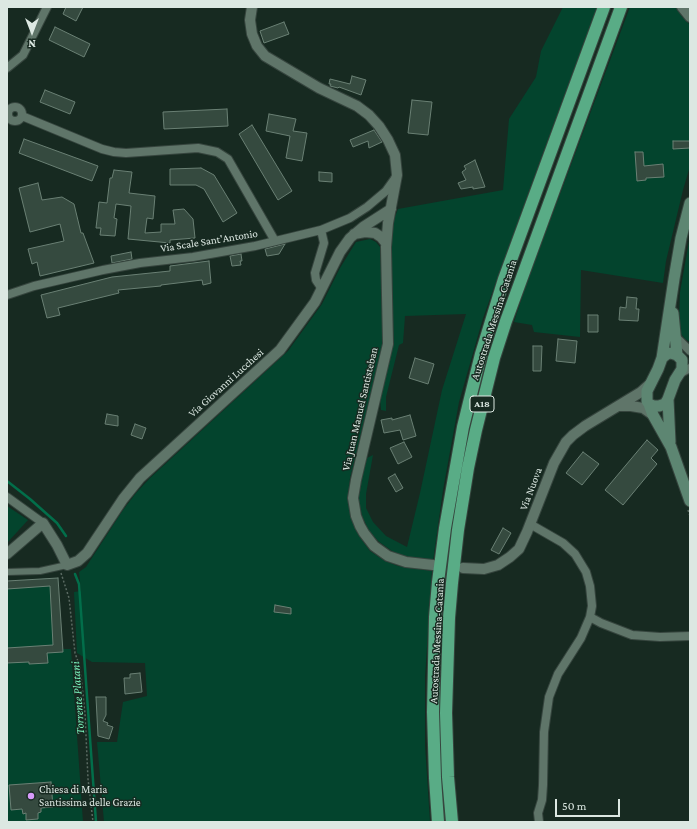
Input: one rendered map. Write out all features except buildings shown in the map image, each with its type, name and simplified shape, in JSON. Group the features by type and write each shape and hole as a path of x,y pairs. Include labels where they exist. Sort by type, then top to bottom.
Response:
{"highway":[{"name":"Autostrada Messina-Catania","path":"438,822 434,778 433,712 435,617 444,534 461,435 472,385 502,287 604,7"},
{"name":"Autostrada Messina-Catania","path":"452,822 448,777 446,713 449,618 455,554 473,445 484,396 506,320 621,7"}],"main road":[{"path":"690,203 681,238 662,358 651,383 647,395 646,406 671,447 690,501"},
{"path":"673,292 677,355"},
{"path":"646,406 659,406 665,404 672,386 682,369 682,360 677,355 671,353 662,358"},
{"path":"668,399 671,447"}],"street":[{"path":"7,68 23,55 47,7"},
{"name":"Via Juan Manuel Santisteban","path":"252,7 250,20 252,34 257,46 265,56 319,88 357,106 369,115 380,126 395,155 397,175 390,190 390,209 386,243 388,344 353,498 356,516 360,526 374,546 388,556 406,562 433,565"},
{"path":"22,116 102,149 114,152 126,153 198,148 217,152 228,160 275,241"},
{"name":"Via Scale Sant'Antonio","path":"7,295 34,286 103,270 140,263 193,257 275,241 321,230 350,218 390,190"},
{"name":"Via Giovanni Lucchesi","path":"63,566 78,561 87,553 122,499 140,478 280,350 315,302 340,252 350,238 363,226 390,209"},
{"path":"321,230 324,243 315,273 316,280 322,288"},
{"path":"354,234 365,232 375,233 386,243"},
{"path":"677,338 690,351 677,355"},
{"path":"679,374 690,368"},
{"name":"Via Nuova","path":"463,568 484,569 498,565 519,549 554,463 566,442 585,426 641,392 651,383"},
{"path":"619,406 646,406"},
{"path":"7,497 43,522 57,545 63,566 40,571 7,572"},
{"path":"7,554 43,522"},
{"path":"530,524 563,543 575,554 586,572 590,586 592,606 590,616 581,638 558,674 549,697 544,732 543,785 542,800 538,813 539,822"},
{"path":"590,616 601,623 632,635 660,637 690,636"}],"path":[{"path":"63,566 69,598 75,653 80,667 85,714 92,822"}],"green space":[{"path":"563,7 597,7 483,318 459,402 443,490 433,561 407,558 392,551 378,541 369,531 362,516 358,498 361,481 367,458 373,455 366,494 366,508 373,522 386,536 407,547 442,390 466,314 405,316 403,343 399,345 386,397 386,411 381,410 380,398 392,348 390,275 394,219 398,209 503,190 509,119 536,77 541,51"},
{"path":"630,7 678,7 680,14 690,25 690,166 666,261 663,283 581,270 580,337 534,332 532,325 514,322 526,285"},
{"path":"690,236 690,342 681,334 679,329 679,319 680,292"},
{"path":"370,239 376,242 380,247 384,340 350,478 348,497 351,517 359,536 370,551 385,561 398,566 432,571 425,677 425,745 430,822 104,822 97,742 117,742 123,702 147,696 145,663 92,662 77,653 74,592 81,591 79,572 86,567 123,510 150,478 288,351 322,304 340,268 356,242"},
{"path":"7,506 28,520 7,543"},
{"path":"58,578 62,649 71,649 83,822 7,822 7,581"}],"waterway":[{"name":"Torrente Platani","path":"7,481 57,523 66,536"},
{"name":"Torrente Platani","path":"75,574 79,584 96,822"}],"place":[{"name":"Chiesa di Maria Santissima delle Grazie","path":"31,796"}]}
